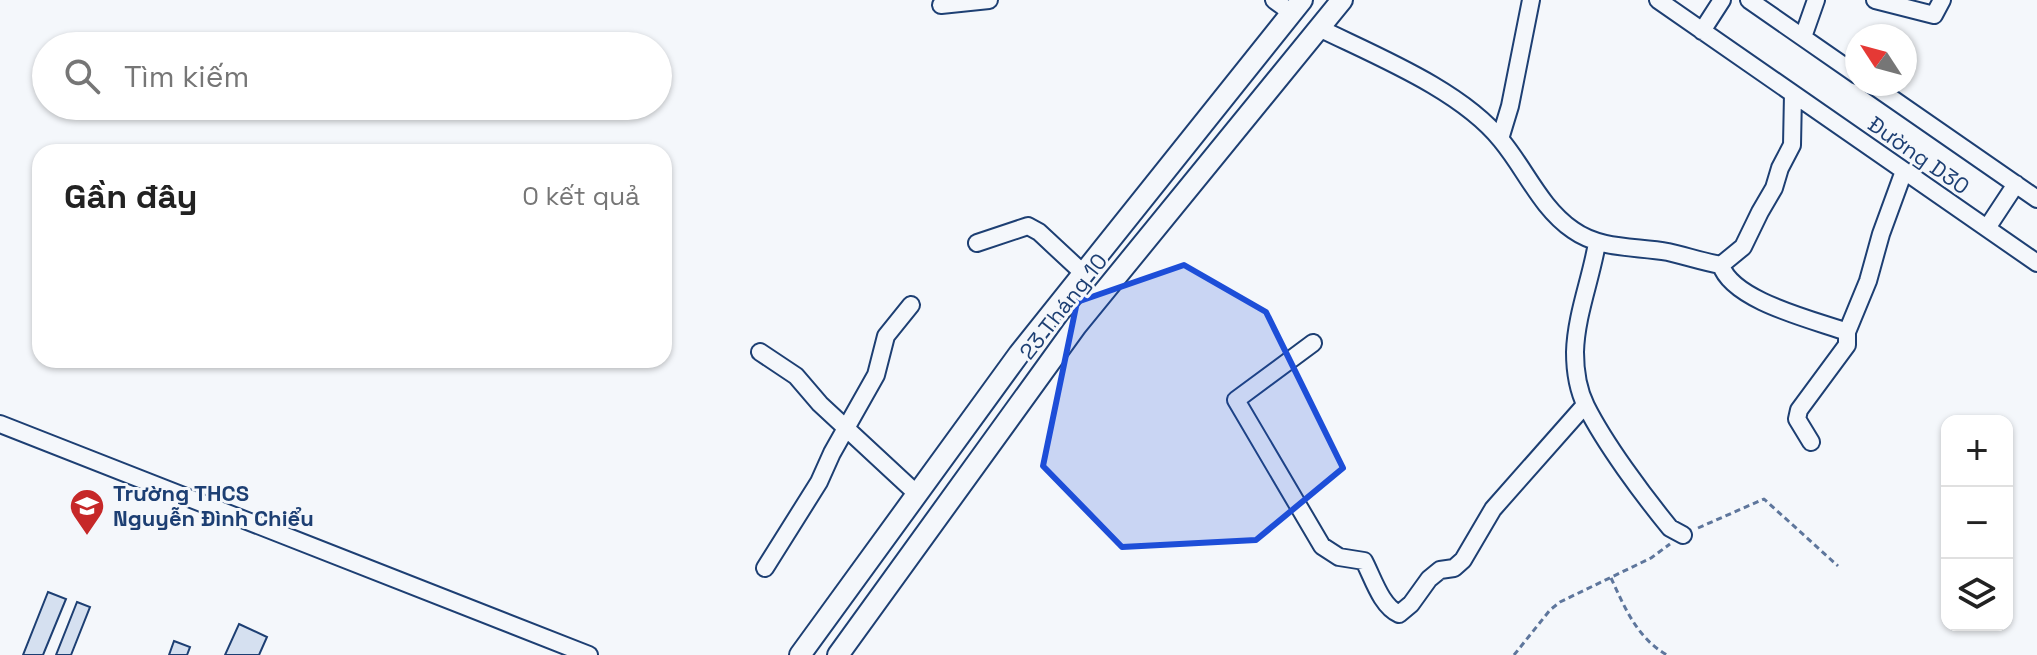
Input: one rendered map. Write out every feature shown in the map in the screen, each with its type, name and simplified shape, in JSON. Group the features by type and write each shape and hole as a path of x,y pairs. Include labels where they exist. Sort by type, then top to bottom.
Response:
{"main road":[{"name":"23 Tháng 10","path":"842,653 1049,361 1342,0"},
{"path":"1297,6 1319,28"},
{"name":"23 Tháng 10","path":"800,655 1019,354 1297,6"}],"street":[{"path":"941,5 989,0"},
{"path":"1274,0 1297,6"},
{"path":"1500,139 1510,106 1531,0"},
{"name":"Đường D30","path":"1658,0 2037,263"},
{"path":"1702,31 1722,0"},
{"path":"1749,0 1845,67"},
{"path":"1803,37 1816,0"},
{"path":"1875,0 1934,15 1942,0"},
{"path":"1319,28 1440,89 1500,139 1535,192 1573,230 1597,243 1667,252 1721,265 1728,278 1753,297 1847,332"},
{"path":"1721,265 1743,247 1774,188 1792,145 1793,94"},
{"name":"Đường D30","path":"1888,96 2037,199"},
{"path":"1811,442 1797,419 1799,410 1847,345 1847,332 1868,281 1904,171"},
{"path":"1987,228 2016,184"},
{"path":"977,243 1028,226 1039,232 1083,273"},
{"path":"1597,243 1579,319 1575,353 1585,405 1658,514 1670,528 1683,535"},
{"path":"765,568 819,482 876,375 886,336 911,305"},
{"path":"1313,343 1236,400 1322,546 1339,557 1364,561 1382,598 1393,612 1399,614 1411,604 1429,579 1440,570 1454,568 1463,560 1493,509 1585,405"},
{"path":"760,352 796,376 845,429 917,494"},
{"path":"0,424 589,655"}],"path":[{"path":"1514,655 1550,610 1581,590 1651,558 1683,535 1764,499 1838,566"},
{"path":"1611,578 1632,622 1653,647 1667,655"}],"highlighted area":[{"path":"1184,265 1266,312 1343,468 1256,540 1122,547 1043,466 1077,302"}],"building":[{"path":"48,592 66,599 43,655 23,655"},
{"path":"77,602 90,607 71,655 56,655"},
{"path":"239,624 267,637 259,655 225,655"},
{"path":"174,641 190,647 187,655 169,655"}],"place":[{"name":"Trường THCS Nguyễn Đình Chiểu","path":"87,537"}]}
